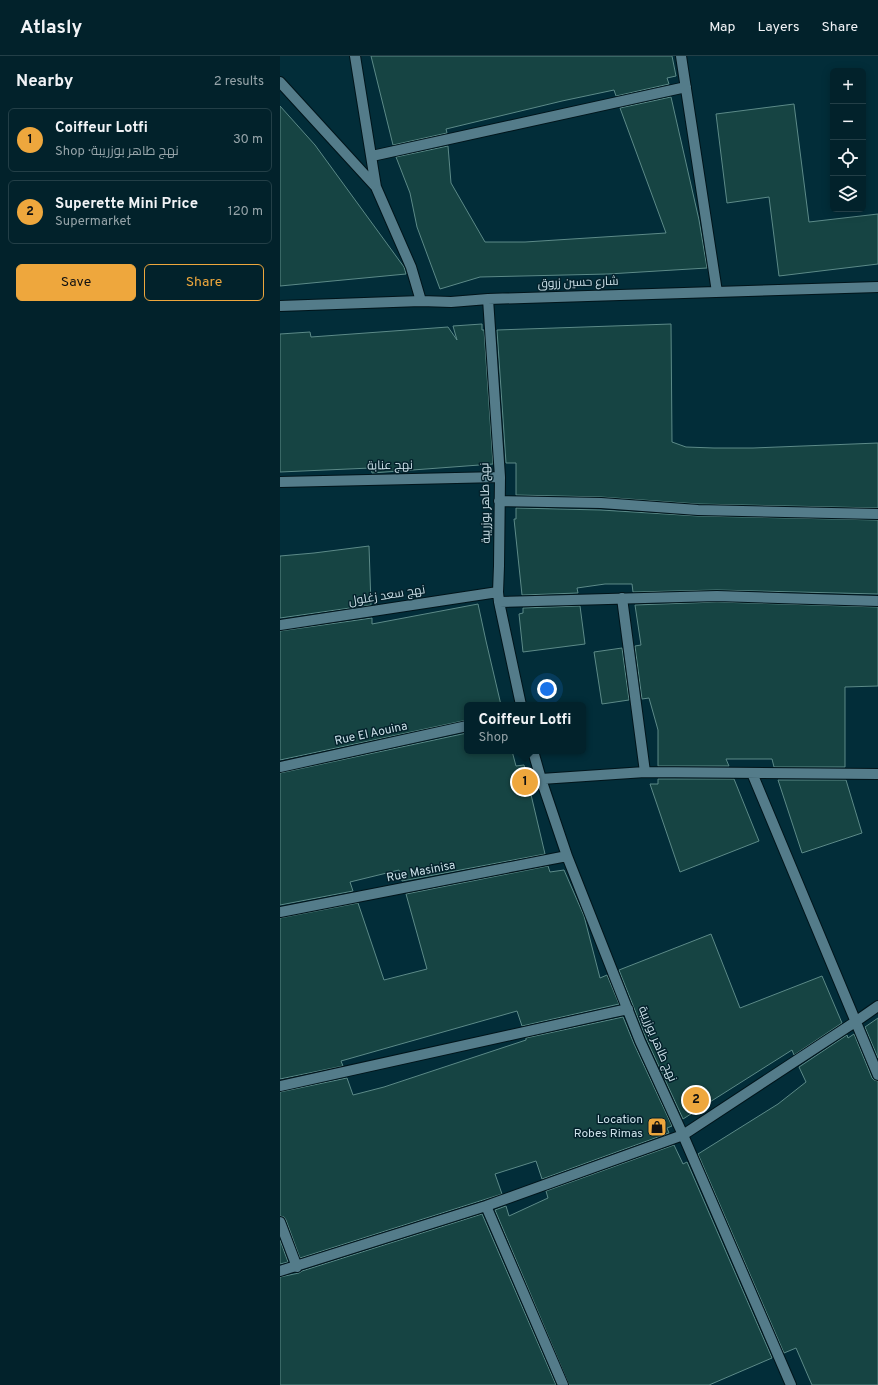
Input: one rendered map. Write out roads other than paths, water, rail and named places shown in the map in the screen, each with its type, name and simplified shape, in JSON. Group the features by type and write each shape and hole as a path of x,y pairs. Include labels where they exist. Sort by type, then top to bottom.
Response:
{"street":[{"path":"355,56 376,187 411,267 422,300"},
{"path":"681,56 717,292"},
{"path":"280,82 376,187"},
{"path":"372,156 686,87"},
{"name":"شارع حسين زروق","path":"280,306 422,300 451,302 488,299 878,287"},
{"name":"نهج طاهر بوزريبة","path":"488,299 500,477 498,597 520,702"},
{"name":"نهج عنابة","path":"280,482 500,477"},
{"path":"499,501 601,504 698,510 878,514"},
{"name":"نهج سعد زغلول","path":"280,625 498,597 622,598 717,596 878,601"},
{"path":"622,598 645,772"},
{"name":"Rue El Aouina","path":"280,767 464,727"},
{"name":"نهج طاهر بوزريبة","path":"534,754 567,856 640,1041 683,1135 791,1385"},
{"path":"541,779 645,772 878,774"},
{"path":"752,773 878,1075"},
{"name":"Rue Masinisa","path":"280,912 567,856"},
{"path":"280,1272 486,1206 683,1135 878,1006"},
{"path":"280,1086 628,1009"},
{"path":"486,1206 562,1385"},
{"path":"280,1222 297,1267"}],"place":[{"name":"Coiffeur Lotfi","path":"525,782"},
{"name":"Superette Mini Price","path":"696,1100"},
{"name":"Location Robes Rimas","path":"657,1127"}]}
